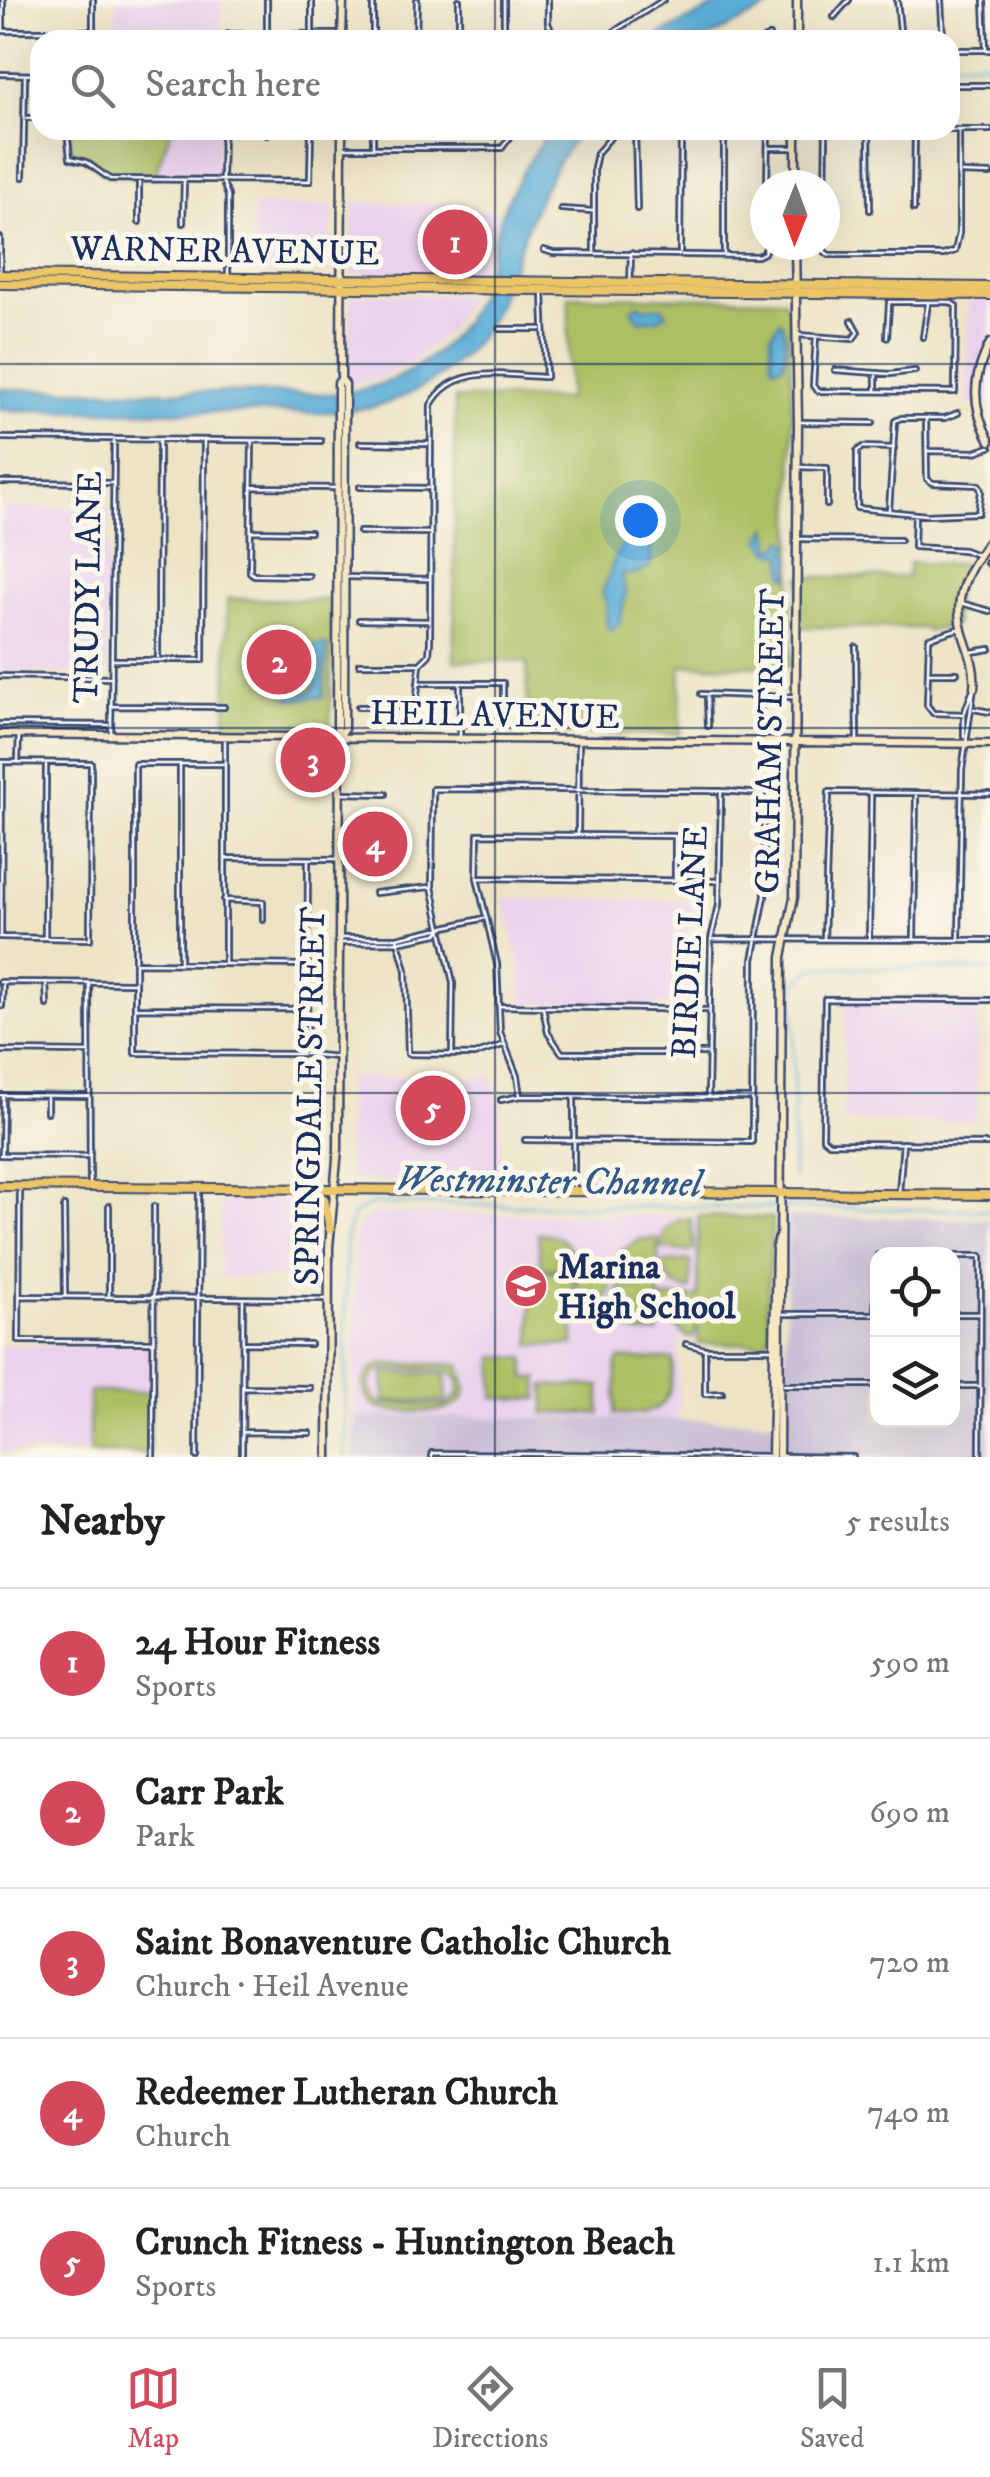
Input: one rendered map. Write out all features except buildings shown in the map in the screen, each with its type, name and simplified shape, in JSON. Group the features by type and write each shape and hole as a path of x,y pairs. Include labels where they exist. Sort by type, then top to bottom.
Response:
{"main road":[{"path":"342,30 343,0"},
{"path":"797,0 797,30"},
{"name":"SPRINGDALE STREET","path":"328,1457 330,1229 336,1189 340,736 344,729 342,140"},
{"path":"796,140 796,170"},
{"name":"GRAHAM STREET","path":"776,1456 777,1313 783,1248 782,958 794,898 798,467 795,260"},
{"name":"WARNER AVENUE","path":"0,275 261,286 481,285"},
{"path":"261,286 290,283 291,279"},
{"name":"WARNER AVENUE","path":"0,284 291,279 341,283"},
{"name":"WARNER AVENUE","path":"437,285 463,289 466,284 990,295"},
{"name":"WARNER AVENUE","path":"890,294 990,287"},
{"path":"990,343 974,389 990,444"},
{"path":"974,688 971,652 961,628 960,603 963,584 990,540"},
{"name":"HEIL AVENUE","path":"0,734 990,744"},
{"path":"0,1186 574,1191 780,1197 990,1196"},
{"path":"298,1188 324,1199 330,1229"},
{"name":"GRAHAM STREET","path":"776,1349 780,1385 776,1456"}],"street":[{"path":"4,0 1,31 30,31"},
{"path":"94,0 94,30"},
{"path":"267,0 267,30"},
{"path":"312,0 312,30"},
{"path":"373,0 373,30"},
{"path":"416,30 417,0"},
{"path":"459,0 459,30"},
{"path":"504,0 504,30"},
{"path":"548,0 551,30"},
{"path":"616,30 661,0"},
{"path":"834,17 850,0"},
{"path":"897,0 899,30"},
{"path":"941,0 942,30"},
{"path":"960,50 988,50 984,0"},
{"path":"0,74 30,75"},
{"path":"23,177 25,75"},
{"path":"960,84 990,85"},
{"path":"24,118 30,118"},
{"path":"960,130 990,130"},
{"path":"67,140 68,156 86,162 104,177 310,181 311,140"},
{"path":"222,140 222,180 228,196 228,282"},
{"path":"373,140 373,148"},
{"path":"342,148 502,148 508,140"},
{"path":"594,253 594,168 596,153 608,140"},
{"path":"636,140 637,209"},
{"path":"680,254 681,140"},
{"path":"724,140 724,254"},
{"path":"768,140 768,170"},
{"path":"825,170 826,140"},
{"path":"869,140 870,210"},
{"path":"914,210 915,140"},
{"path":"840,254 943,255 956,251 959,140"},
{"path":"768,148 796,148"},
{"path":"584,168 594,168"},
{"path":"959,174 990,174"},
{"path":"140,180 140,222"},
{"path":"183,223 184,180"},
{"path":"562,209 594,211"},
{"path":"0,238 0,284"},
{"path":"544,250 750,256"},
{"path":"630,287 631,253"},
{"path":"358,706 416,707 416,682 420,664 428,654 430,621 431,406 456,378 546,376 543,286"},
{"path":"816,337 815,390 954,392 956,306 890,294 887,337"},
{"path":"923,337 928,302"},
{"path":"797,335 856,338 858,332 852,321"},
{"path":"500,329 542,329"},
{"path":"835,370 915,371"},
{"path":"876,373 876,391"},
{"path":"889,511 895,421 945,418 958,413"},
{"path":"894,448 862,447 857,451 858,508 978,514 982,492 978,485 929,482 926,418"},
{"path":"798,422 873,423"},
{"path":"0,438 321,441"},
{"name":"TRUDY LANE","path":"111,735 114,440"},
{"path":"158,659 159,440"},
{"path":"114,660 203,660 204,440"},
{"path":"252,441 251,575 309,576"},
{"path":"360,443 430,444"},
{"path":"926,451 975,452 990,444"},
{"path":"798,467 827,468 827,504"},
{"path":"0,482 114,484"},
{"path":"252,487 341,488"},
{"path":"360,487 430,488"},
{"path":"915,513 914,547 964,550 978,555"},
{"path":"250,532 310,532"},
{"path":"360,532 430,532"},
{"path":"796,539 900,540"},
{"path":"341,577 430,579"},
{"path":"960,603 990,611"},
{"path":"359,620 430,621"},
{"path":"961,628 929,638 927,673 929,711 964,714"},
{"path":"856,647 857,743"},
{"path":"971,652 990,649"},
{"path":"359,664 420,664"},
{"path":"927,673 957,673"},
{"path":"0,676 113,678"},
{"path":"416,682 503,683 503,721"},
{"path":"460,682 460,738"},
{"path":"965,744 974,688"},
{"path":"959,940 964,714 974,688"},
{"path":"701,694 793,697"},
{"path":"707,695 708,726"},
{"path":"761,697 762,726"},
{"path":"111,706 224,706"},
{"path":"972,709 990,712"},
{"path":"0,724 111,725"},
{"path":"18,734 18,762"},
{"path":"224,736 224,964"},
{"path":"578,835 579,740"},
{"path":"1,762 18,762 91,763 90,939 1,937 1,762"},
{"path":"46,763 46,938"},
{"path":"225,764 135,764 135,1052 307,1054 338,1058"},
{"path":"180,764 180,964"},
{"path":"452,1055 453,983 432,887 433,790 720,790 763,794 764,896 756,940 752,1142 525,1140"},
{"name":"BIRDIE LANE","path":"708,1096 710,939 720,905 721,882 720,790"},
{"path":"824,939 829,792 990,794"},
{"path":"340,793 386,794"},
{"path":"869,940 872,793"},
{"path":"914,940 916,793"},
{"path":"520,1096 498,1024 496,957 476,878 478,834 675,836 675,880"},
{"path":"225,858 339,860"},
{"path":"307,1054 308,859"},
{"path":"476,878 721,882"},
{"path":"374,893 432,887"},
{"path":"224,900 263,902 264,920"},
{"path":"339,940 398,940 486,918"},
{"path":"710,939 990,940"},
{"path":"398,940 406,970 408,1054 485,1053 504,1044"},
{"path":"135,964 308,965"},
{"path":"2,1006 1,982 135,983"},
{"path":"46,982 46,1005"},
{"path":"89,983 90,1187"},
{"path":"990,1000 825,999 824,1142 990,1144"},
{"path":"498,1006 708,1010"},
{"path":"135,1008 307,1009"},
{"path":"544,1008 548,1034 562,1053 708,1054"},
{"path":"0,1051 88,1052"},
{"path":"90,1156 1,1155 2,1095 91,1096"},
{"path":"47,1096 47,1112"},
{"path":"501,1100 520,1096 752,1098"},
{"path":"574,1096 574,1191"},
{"path":"899,1195 903,1144"},
{"path":"20,1186 19,1341 153,1342"},
{"path":"197,1457 199,1188"},
{"path":"64,1206 65,1296"},
{"path":"109,1206 109,1297"},
{"path":"152,1457 154,1206"},
{"path":"960,1256 981,1256 980,1457"},
{"path":"20,1296 329,1299"},
{"path":"242,1457 243,1299"},
{"path":"777,1313 870,1314"},
{"path":"960,1314 980,1314"},
{"path":"243,1342 310,1344"},
{"path":"686,1344 705,1349 776,1349"},
{"path":"705,1349 705,1394 722,1394"},
{"path":"780,1385 870,1385"},
{"path":"960,1386 980,1386"},
{"path":"242,1387 310,1388"},
{"path":"242,1432 310,1433"},
{"path":"432,1455 853,1457"}],"shaded area":[{"path":"116,0 222,0 221,30 116,30"},
{"path":"167,140 219,140 217,177 154,177"},
{"path":"353,203 460,203 480,210 499,210 478,275 354,273"},
{"path":"253,205 333,206 331,272 253,273"},
{"path":"355,294 470,295 449,331 413,362 380,378 349,386 351,298"},
{"path":"968,300 990,300 990,404 966,404"},
{"path":"1,507 109,508 107,672 0,673"},
{"path":"503,898 694,901 686,953 686,1005 521,1003 520,964"},
{"path":"845,1000 978,1002 976,1122 844,1121"},
{"path":"491,1075 501,1108 500,1182 348,1180 347,1077"},
{"path":"221,1198 320,1200 322,1278 220,1277"},
{"name":"Marina High School","path":"375,1213 698,1216 698,1344 688,1337 679,1341 678,1420 354,1416 355,1234 363,1220"},
{"path":"788,1217 990,1219 990,1457 354,1457 354,1416 784,1421"},
{"path":"0,1345 150,1346 150,1392 89,1392 89,1453 0,1452"}],"green space":[{"path":"70,140 167,140 154,177 106,175 91,161 71,153"},
{"path":"569,296 783,299 789,307 793,438 791,666 681,665 680,734 527,733 527,662 454,661 455,398 568,399"},
{"path":"909,563 966,564 954,598 955,625 928,631 801,627 800,577 908,577"},
{"path":"227,599 332,600 330,728 226,729"},
{"path":"698,1216 773,1218 767,1308 770,1332 766,1343 698,1344 698,1323 693,1337 687,1337 665,1316 662,1298 698,1297"},
{"path":"683,1219 691,1219 694,1250 661,1248 667,1229"},
{"path":"538,1233 565,1242 572,1253 574,1269 541,1268"},
{"path":"641,1239 658,1239 659,1280 618,1282 621,1251"},
{"path":"691,1262 690,1290 671,1282 663,1263"},
{"path":"532,1271 574,1271 574,1345 531,1345"},
{"path":"580,1272 612,1274 608,1296 600,1305 579,1310"},
{"path":"619,1287 655,1287 659,1292 658,1333 640,1334 624,1328 615,1305"},
{"path":"494,1357 525,1358 525,1378 539,1378 538,1399 494,1398"},
{"path":"620,1359 673,1359 670,1388 661,1405 644,1413 615,1414"},
{"path":"382,1364 460,1364 464,1396 459,1403 439,1411 378,1408 364,1390 365,1378","holes":["383,1369 446,1370 458,1378 459,1394 446,1405 380,1403 370,1390 373,1376"]},
{"path":"384,1373 446,1374 446,1401 384,1401"},
{"path":"545,1386 600,1386 600,1414 545,1413"},
{"path":"89,1392 150,1392 149,1453 89,1453"}],"water":[{"path":"728,0 784,0 724,30 670,30"},
{"path":"542,140 574,140 541,194 488,325 451,367 404,396 370,407 319,413 0,410 0,389 329,394 396,378 434,354 465,320 480,289 507,201"},
{"path":"639,304 645,308 662,307 667,314 640,321 632,309"},
{"path":"780,321 785,355 783,365 775,367 771,334"},
{"path":"649,523 658,528 651,544 650,566 638,574 621,575 626,593 619,625 610,631 602,592 619,551"},
{"path":"768,527 772,548 780,547 784,540 791,544 787,551 791,557 789,578 784,574 783,555 770,552 760,539"},
{"path":"327,646 323,697 291,699 286,695 281,672 297,663 309,648","holes":["312,661 318,666 315,687 309,692 295,691 292,681"]}],"waterway":[{"path":"960,62 990,62"},
{"path":"793,1179 794,986 812,969 825,967 990,970"},
{"name":"Westminster Channel","path":"345,1457 346,1237 353,1215 370,1204 990,1210"}],"place":[{"name":"24 Hour Fitness","path":"455,242"},
{"name":"Carr Park","path":"279,662"},
{"name":"Saint Bonaventure Catholic Church","path":"313,760"},
{"name":"Redeemer Lutheran Church","path":"375,844"},
{"name":"Crunch Fitness - Huntington Beach","path":"433,1108"},
{"name":"Marina High School","path":"526,1286"}]}
